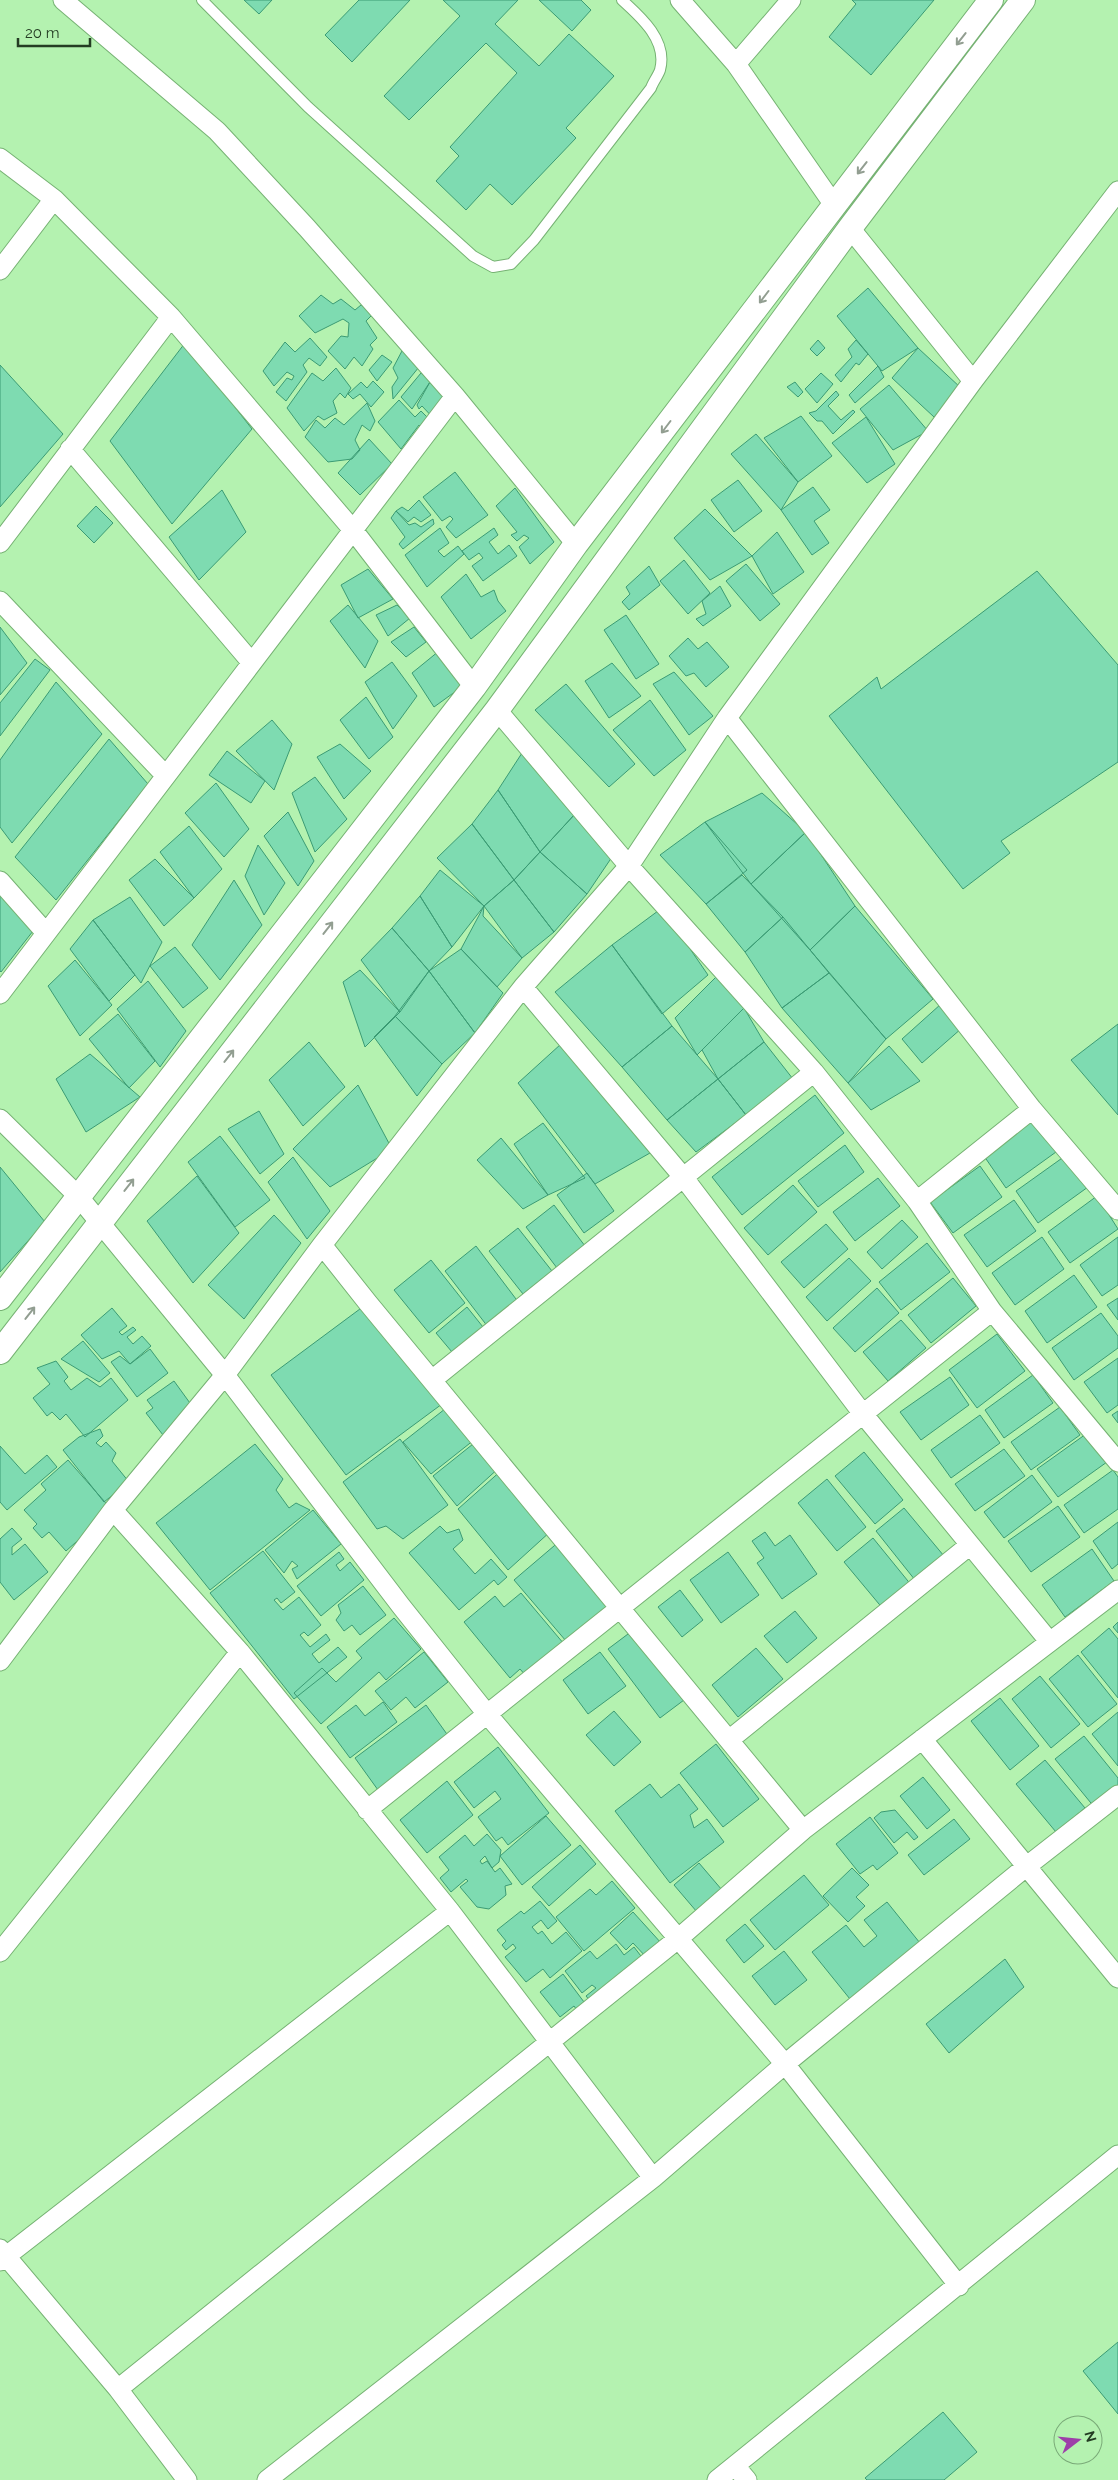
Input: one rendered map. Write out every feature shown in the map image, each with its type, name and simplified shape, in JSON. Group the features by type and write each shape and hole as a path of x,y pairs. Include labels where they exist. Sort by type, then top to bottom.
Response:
{"street":[{"path":"63,0 217,132 314,235 454,396 576,544"},
{"path":"680,0 736,64 834,205"},
{"path":"736,64 791,0"},
{"path":"0,1298 474,686 576,544 991,0"},
{"path":"0,1352 497,710 850,228 1023,0"},
{"path":"0,158 54,199 171,317 353,530 474,686"},
{"path":"0,1661 113,1510 225,1375 322,1245 523,987 629,866 727,718 973,381 1117,195"},
{"path":"0,270 54,199"},
{"path":"850,228 973,381"},
{"path":"0,543 171,317"},
{"path":"0,994 454,396"},
{"path":"70,449 252,663"},
{"path":"0,600 166,776"},
{"path":"497,710 629,866 814,1072 917,1201 992,1311 1118,1462"},
{"path":"727,718 1032,1109 1118,1210"},
{"path":"0,881 46,933"},
{"path":"523,987 684,1178 863,1414 1048,1642"},
{"path":"432,1380 814,1072"},
{"path":"917,1201 1032,1109"},
{"path":"0,1119 78,1196 100,1222 225,1375 401,1606 487,1714 785,2064 959,2286"},
{"path":"322,1245 803,1830"},
{"path":"367,1810 992,1311"},
{"path":"113,1510 240,1652 450,1911 653,2178"},
{"path":"729,1740 970,1545"},
{"path":"118,2389 679,1938 803,1830 1118,1590"},
{"path":"0,1952 240,1652"},
{"path":"922,1739 1118,1978"},
{"path":"267,2480 653,2178 785,2064 1027,1866 1118,1795"},
{"path":"187,2480 118,2389 2,2255 450,1911"},
{"path":"717,2480 741,2473 959,2286 1118,2155"}],"lane":[{"path":"202,0 308,107 472,256 493,267 511,264 534,240 650,88 660,70 660,47 646,22 622,0"}],"building":[{"path":"244,0 272,0 259,14"},
{"path":"359,0 410,0 352,62 325,35"},
{"path":"443,0 518,0 495,24 539,66 569,34 614,76 566,128 576,138 512,205 490,184 466,210 436,181 459,156 450,147 517,73 486,43 409,120 384,96 460,16"},
{"path":"539,0 581,0 591,10 572,31"},
{"path":"852,0 934,0 871,75 829,37 856,4"},
{"path":"868,288 918,348 882,371 837,316"},
{"path":"321,295 333,304 341,299 355,310 361,305 374,313 366,321 377,338 370,345 373,349 362,366 354,357 345,369 328,351 341,336 348,337 349,323 343,319 315,333 299,316"},
{"path":"310,338 327,357 320,366 309,358 303,365 307,372 286,401 276,392 287,378 292,380 294,376 287,372 274,386 263,371 285,342 295,352"},
{"path":"818,340 825,348 817,356 810,349"},
{"path":"856,340 868,354 859,365 856,363 841,382 835,375 852,357 848,349"},
{"path":"185,343 252,429 172,524 110,441"},
{"path":"918,348 961,388 934,417 892,378"},
{"path":"403,349 419,367 393,399 392,387 398,378 393,368"},
{"path":"382,355 392,362 377,381 369,370"},
{"path":"0,365 63,434 0,507"},
{"path":"878,366 884,377 855,403 849,395"},
{"path":"336,368 351,388 345,398 340,393 333,401 337,413 324,420 318,416 304,431 287,408 312,373 323,381"},
{"path":"421,373 430,382 412,409 401,397"},
{"path":"821,373 833,384 817,403 805,389"},
{"path":"373,381 384,392 371,407 360,394 353,399 348,394 361,382 367,388"},
{"path":"430,382 448,401 436,421 422,406 419,409 417,405"},
{"path":"795,382 803,392 798,397 787,387"},
{"path":"889,385 928,431 893,450 860,409"},
{"path":"836,391 839,395 828,406 841,420 853,410 855,412 833,434 822,421 817,421 809,413 816,411"},
{"path":"399,400 415,417 421,411 431,421 424,430 419,425 401,449 378,422"},
{"path":"367,403 375,421 370,431 362,425 355,440 360,450 352,459 328,462 305,437 316,420 325,428 335,418 344,425"},
{"path":"801,416 832,456 798,482 764,438"},
{"path":"866,417 895,464 867,483 832,443"},
{"path":"756,434 798,482 781,510 731,454"},
{"path":"369,439 392,464 360,495 338,473"},
{"path":"455,472 488,515 456,538 446,527 453,519 450,516 442,521 423,497"},
{"path":"738,480 762,511 734,532 711,500"},
{"path":"813,487 830,510 814,521 829,543 812,555 781,510"},
{"path":"515,488 554,542 530,564 519,547 529,538 524,535 517,541 511,535 517,532 496,506"},
{"path":"222,490 246,532 199,580 169,537"},
{"path":"419,500 431,515 421,522 414,517 408,522 396,511 402,507 408,511"},
{"path":"96,506 113,523 94,543 77,526"},
{"path":"705,509 752,556 710,580 674,538"},
{"path":"396,511 409,525 415,523 421,527 433,519 434,524 403,549 399,544 405,537 391,518"},
{"path":"440,528 449,543 438,551 444,557 458,546 464,554 427,587 405,555"},
{"path":"494,528 498,535 489,542 498,554 509,545 517,556 483,581 472,566 483,558 479,553 469,560 462,551"},
{"path":"777,532 804,572 773,594 752,556"},
{"path":"684,560 710,593 688,614 660,581"},
{"path":"746,564 780,604 760,621 726,581"},
{"path":"649,566 660,585 629,610 622,602 630,594 626,587"},
{"path":"368,569 393,599 358,618 341,585"},
{"path":"1037,571 1118,665 1118,762 1001,841 1010,853 963,889 829,716 877,677 881,689"},
{"path":"466,574 481,597 494,590 498,601 506,611 471,639 441,597"},
{"path":"720,586 731,606 703,626 696,619 706,614 702,601"},
{"path":"348,605 378,641 365,668 330,621"},
{"path":"397,605 410,618 388,636 376,615"},
{"path":"626,615 659,664 636,679 604,630"},
{"path":"0,627 27,663 0,695"},
{"path":"414,627 426,642 406,657 391,642"},
{"path":"688,638 698,649 707,642 729,667 706,687 694,673 686,676 669,656"},
{"path":"439,651 463,686 434,707 412,673"},
{"path":"35,659 50,670 0,736 0,703"},
{"path":"392,662 417,696 393,729 365,682"},
{"path":"612,663 641,696 609,718 585,681"},
{"path":"674,672 713,716 689,735 653,684"},
{"path":"56,682 102,734 12,843 0,827 0,760"},
{"path":"566,684 635,764 609,787 535,710"},
{"path":"366,697 393,737 369,759 340,720"},
{"path":"650,700 686,750 654,776 613,730"},
{"path":"272,720 292,744 274,790 236,751"},
{"path":"109,739 148,784 56,900 15,857"},
{"path":"340,744 371,771 344,799 317,757"},
{"path":"227,751 265,781 251,803 209,775"},
{"path":"522,753 575,814 540,852 498,790"},
{"path":"315,777 347,819 315,852 292,793"},
{"path":"216,783 249,829 224,857 185,813"},
{"path":"498,790 540,852 514,880 472,824"},
{"path":"762,793 806,832 751,884 705,822"},
{"path":"288,812 314,861 298,886 264,836"},
{"path":"575,814 614,854 587,894 540,852"},
{"path":"705,822 747,870 706,904 660,855"},
{"path":"472,824 514,880 484,906 437,858"},
{"path":"189,826 222,869 194,898 160,852"},
{"path":"806,832 855,906 810,950 751,884"},
{"path":"258,845 285,883 264,915 245,876"},
{"path":"540,852 587,894 554,932 514,880"},
{"path":"155,859 194,898 164,926 129,880"},
{"path":"440,870 484,906 452,947 420,896"},
{"path":"742,875 783,917 745,952 706,904"},
{"path":"234,880 262,925 220,980 192,945"},
{"path":"514,880 554,932 522,958 484,906"},
{"path":"0,894 33,931 1,972 0,971"},
{"path":"420,896 452,947 429,971 392,928"},
{"path":"130,897 162,942 141,983 93,920"},
{"path":"484,906 483,916 522,958 497,987 461,949"},
{"path":"855,906 933,999 886,1039 810,950"},
{"path":"662,908 708,975 662,1014 612,945"},
{"path":"783,917 829,973 782,1008 745,952"},
{"path":"93,920 135,975 109,1001 70,949"},
{"path":"392,928 429,971 400,1012 361,960"},
{"path":"612,945 672,1026 622,1067 555,992"},
{"path":"175,947 208,988 183,1008 150,966"},
{"path":"461,949 503,993 475,1033 429,971"},
{"path":"75,960 112,1005 80,1036 48,986"},
{"path":"360,970 400,1012 365,1047 343,982"},
{"path":"429,971 475,1033 442,1064 395,1016"},
{"path":"829,973 886,1039 848,1083 782,1008"},
{"path":"718,975 744,1008 697,1055 675,1018"},
{"path":"148,981 186,1031 160,1067 117,1009"},
{"path":"941,1004 962,1028 922,1063 902,1039"},
{"path":"744,1008 764,1042 718,1079 702,1050"},
{"path":"118,1014 155,1061 129,1088 89,1039"},
{"path":"395,1016 442,1064 417,1096 374,1037"},
{"path":"1118,1024 1118,1115 1071,1060"},
{"path":"672,1026 718,1079 667,1120 622,1067"},
{"path":"309,1042 345,1087 303,1126 269,1080"},
{"path":"764,1042 793,1079 746,1115 718,1079"},
{"path":"561,1044 650,1153 595,1184 518,1083"},
{"path":"889,1046 920,1081 871,1110 848,1083"},
{"path":"90,1054 140,1097 86,1132 56,1079"},
{"path":"718,1079 746,1115 696,1152 667,1120"},
{"path":"358,1085 392,1149 330,1187 293,1149"},
{"path":"815,1095 844,1133 742,1215 712,1177"},
{"path":"259,1111 284,1154 260,1174 228,1129"},
{"path":"1033,1121 1056,1152 1006,1188 984,1156"},
{"path":"543,1123 585,1178 548,1195 514,1144"},
{"path":"220,1136 270,1200 235,1227 188,1162"},
{"path":"501,1138 548,1195 523,1209 477,1160"},
{"path":"845,1145 864,1172 818,1207 798,1181"},
{"path":"1065,1156 1088,1187 1038,1223 1016,1191"},
{"path":"293,1157 330,1211 307,1239 268,1182"},
{"path":"980,1166 1002,1197 953,1233 930,1202"},
{"path":"0,1167 45,1222 0,1272"},
{"path":"587,1173 614,1211 584,1233 557,1195"},
{"path":"197,1176 239,1233 193,1283 147,1221"},
{"path":"878,1178 900,1206 855,1241 833,1212"},
{"path":"793,1185 817,1212 768,1255 744,1228"},
{"path":"1097,1196 1118,1229 1070,1263 1048,1232"},
{"path":"1014,1200 1036,1231 987,1267 964,1235"},
{"path":"554,1205 585,1246 557,1268 526,1227"},
{"path":"274,1215 301,1243 244,1319 208,1285"},
{"path":"902,1220 918,1237 882,1269 867,1252"},
{"path":"826,1224 848,1249 804,1288 781,1262"},
{"path":"518,1228 552,1271 523,1294 489,1251"},
{"path":"1042,1237 1064,1269 1015,1305 992,1273"},
{"path":"1118,1237 1118,1285 1102,1296 1080,1265"},
{"path":"927,1243 950,1272 901,1310 879,1282"},
{"path":"476,1246 519,1303 488,1327 445,1271"},
{"path":"849,1258 871,1281 827,1321 806,1297"},
{"path":"431,1260 465,1303 429,1333 394,1290"},
{"path":"1074,1275 1097,1307 1047,1343 1025,1311"},
{"path":"953,1278 976,1306 931,1343 908,1315"},
{"path":"877,1288 899,1313 855,1352 833,1328"},
{"path":"1118,1298 1118,1320 1107,1305"},
{"path":"368,1303 442,1404 346,1475 271,1375"},
{"path":"467,1307 483,1327 452,1352 436,1333"},
{"path":"112,1308 127,1326 119,1332 122,1335 133,1327 136,1330 127,1337 133,1344 142,1336 151,1346 130,1364 119,1351 102,1359 81,1335"},
{"path":"1101,1313 1118,1336 1118,1348 1074,1380 1052,1348"},
{"path":"901,1320 926,1348 888,1381 863,1352"},
{"path":"997,1334 1025,1371 977,1408 949,1370"},
{"path":"83,1341 110,1373 99,1382 61,1359"},
{"path":"150,1349 168,1373 137,1397 111,1362 120,1356 130,1364"},
{"path":"1118,1358 1118,1405 1107,1413 1084,1382"},
{"path":"56,1361 68,1377 64,1381 71,1390 87,1378 100,1387 111,1378 128,1400 85,1437 66,1414 60,1420 52,1412 47,1416 33,1398 50,1384 37,1368"},
{"path":"1033,1375 1053,1403 1004,1438 985,1410"},
{"path":"950,1377 969,1405 921,1440 900,1412"},
{"path":"174,1381 195,1410 163,1435 146,1413 153,1408 147,1400"},
{"path":"450,1405 479,1436 431,1474 403,1442"},
{"path":"1060,1407 1080,1435 1031,1470 1011,1442"},
{"path":"1118,1411 1118,1423 1112,1415"},
{"path":"980,1415 1000,1443 951,1478 931,1450"},
{"path":"100,1429 103,1436 96,1443 101,1447 106,1442 116,1453 112,1461 129,1482 104,1502 63,1450 79,1437"},
{"path":"1086,1434 1107,1462 1058,1497 1037,1469"},
{"path":"400,1439 448,1505 403,1539 386,1526 377,1529 343,1482"},
{"path":"478,1440 501,1466 457,1506 433,1476"},
{"path":"255,1444 283,1479 276,1490 289,1508 296,1503 310,1510 210,1590 156,1523"},
{"path":"0,1446 25,1474 47,1455 57,1467 7,1510 0,1502"},
{"path":"1004,1449 1025,1476 975,1511 955,1484"},
{"path":"864,1452 903,1500 875,1524 835,1476"},
{"path":"68,1460 112,1510 66,1551 49,1532 42,1538 33,1528 37,1524 24,1510 46,1490 41,1484"},
{"path":"503,1469 551,1531 508,1570 458,1509"},
{"path":"1113,1470 1118,1477 1118,1509 1084,1533 1064,1505"},
{"path":"1032,1475 1052,1502 1004,1538 984,1512"},
{"path":"827,1479 866,1527 837,1551 798,1503"},
{"path":"1058,1506 1080,1537 1031,1572 1008,1541"},
{"path":"904,1508 944,1556 915,1580 876,1531"},
{"path":"313,1510 341,1544 297,1579 292,1569 298,1566 292,1561 284,1573 265,1550"},
{"path":"1118,1522 1118,1564 1112,1569 1093,1541"},
{"path":"440,1526 447,1533 459,1529 463,1540 453,1549 475,1574 491,1559 507,1577 498,1585 494,1580 459,1610 409,1553"},
{"path":"12,1528 22,1539 12,1547 12,1555 25,1544 48,1572 14,1600 0,1582 0,1539"},
{"path":"765,1532 775,1546 790,1535 817,1574 782,1599 757,1563 764,1558 752,1541"},
{"path":"873,1538 912,1586 884,1610 844,1562"},
{"path":"561,1540 618,1607 566,1641 514,1580"},
{"path":"1092,1549 1114,1581 1065,1617 1042,1585"},
{"path":"263,1551 295,1592 281,1603 277,1598 274,1600 283,1610 299,1597 321,1625 308,1636 304,1632 300,1635 310,1647 326,1634 330,1640 312,1654 319,1663 338,1647 347,1657 294,1699 210,1593"},
{"path":"339,1552 344,1559 336,1565 340,1571 350,1562 364,1580 321,1616 297,1586"},
{"path":"728,1552 759,1595 721,1623 690,1580"},
{"path":"363,1586 386,1615 360,1635 352,1625 344,1631 336,1620 341,1613 338,1605"},
{"path":"680,1590 703,1620 682,1637 658,1607"},
{"path":"521,1593 564,1644 526,1676 520,1669 510,1678 464,1622 495,1596 504,1607"},
{"path":"795,1611 817,1638 787,1663 764,1636"},
{"path":"394,1618 421,1649 386,1680 379,1672 321,1724 294,1693 322,1668 336,1682 362,1658 356,1651"},
{"path":"1118,1622 1118,1633 1113,1627"},
{"path":"1109,1628 1118,1639 1118,1698 1081,1652"},
{"path":"632,1631 684,1700 660,1718 608,1649"},
{"path":"756,1648 783,1679 738,1717 712,1685"},
{"path":"424,1652 448,1682 415,1708 406,1697 391,1710 375,1691"},
{"path":"600,1652 626,1686 588,1714 563,1680"},
{"path":"1078,1655 1117,1704 1088,1727 1049,1679"},
{"path":"1040,1676 1080,1724 1051,1748 1012,1699"},
{"path":"1000,1698 1039,1746 1010,1770 971,1721"},
{"path":"383,1702 397,1722 350,1758 327,1727 356,1705 365,1716"},
{"path":"426,1705 449,1737 378,1790 355,1758"},
{"path":"614,1711 641,1742 614,1766 586,1735"},
{"path":"1118,1712 1118,1766 1092,1734"},
{"path":"1084,1736 1118,1778 1118,1788 1095,1808 1055,1759"},
{"path":"716,1744 759,1799 723,1827 680,1773"},
{"path":"498,1747 549,1813 508,1845 502,1837 496,1841 478,1817 501,1799 495,1791 474,1808 454,1782"},
{"path":"1045,1760 1085,1808 1056,1832 1016,1784"},
{"path":"923,1777 950,1810 927,1829 900,1796"},
{"path":"447,1781 473,1815 427,1853 400,1820"},
{"path":"650,1784 661,1798 679,1784 698,1809 690,1815 694,1828 707,1819 724,1842 670,1883 615,1811"},
{"path":"895,1810 918,1837 914,1840 907,1832 894,1843 874,1818 881,1812"},
{"path":"546,1816 571,1845 522,1885 500,1856"},
{"path":"870,1817 898,1853 877,1870 873,1865 860,1874 836,1844"},
{"path":"954,1819 970,1839 924,1875 908,1855"},
{"path":"487,1834 501,1850 499,1862 492,1868 495,1872 500,1868 512,1884 505,1886 506,1895 489,1909 477,1907 460,1887 468,1881 466,1879 451,1892 440,1878 449,1870 439,1857 465,1835 474,1846","holes":["485,1856 492,1867 487,1861 482,1864 480,1861"]},
{"path":"580,1845 596,1864 549,1906 532,1887"},
{"path":"699,1863 722,1890 697,1912 674,1885"},
{"path":"852,1868 869,1885 856,1897 865,1906 848,1922 823,1896"},
{"path":"804,1875 829,1905 775,1950 750,1920"},
{"path":"612,1881 635,1908 584,1951 556,1917 590,1889 596,1895"},
{"path":"540,1901 557,1921 548,1929 541,1920 532,1927 538,1934 542,1931 552,1944 566,1932 582,1951 550,1978 543,1969 526,1982 505,1957 516,1948 513,1944 506,1950 502,1945 506,1941 497,1930 521,1911 524,1914"},
{"path":"887,1902 924,1948 854,2004 812,1952 846,1925 864,1947 877,1936 864,1920"},
{"path":"633,1912 662,1944 647,1958 633,1943 626,1950 610,1933"},
{"path":"745,1924 764,1946 744,1963 726,1940"},
{"path":"616,1944 624,1955 634,1947 644,1960 591,2002 586,1996 596,1988 592,1985 582,1993 565,1971 590,1951 597,1959"},
{"path":"784,1951 807,1980 775,2005 752,1976"},
{"path":"1005,1959 1024,1987 949,2053 926,2024"},
{"path":"563,1974 587,2006 581,2016 574,2006 560,2017 540,1992"},
{"path":"1118,2342 1118,2414 1083,2371"},
{"path":"943,2412 977,2452 944,2480 867,2480 865,2478"}]}
